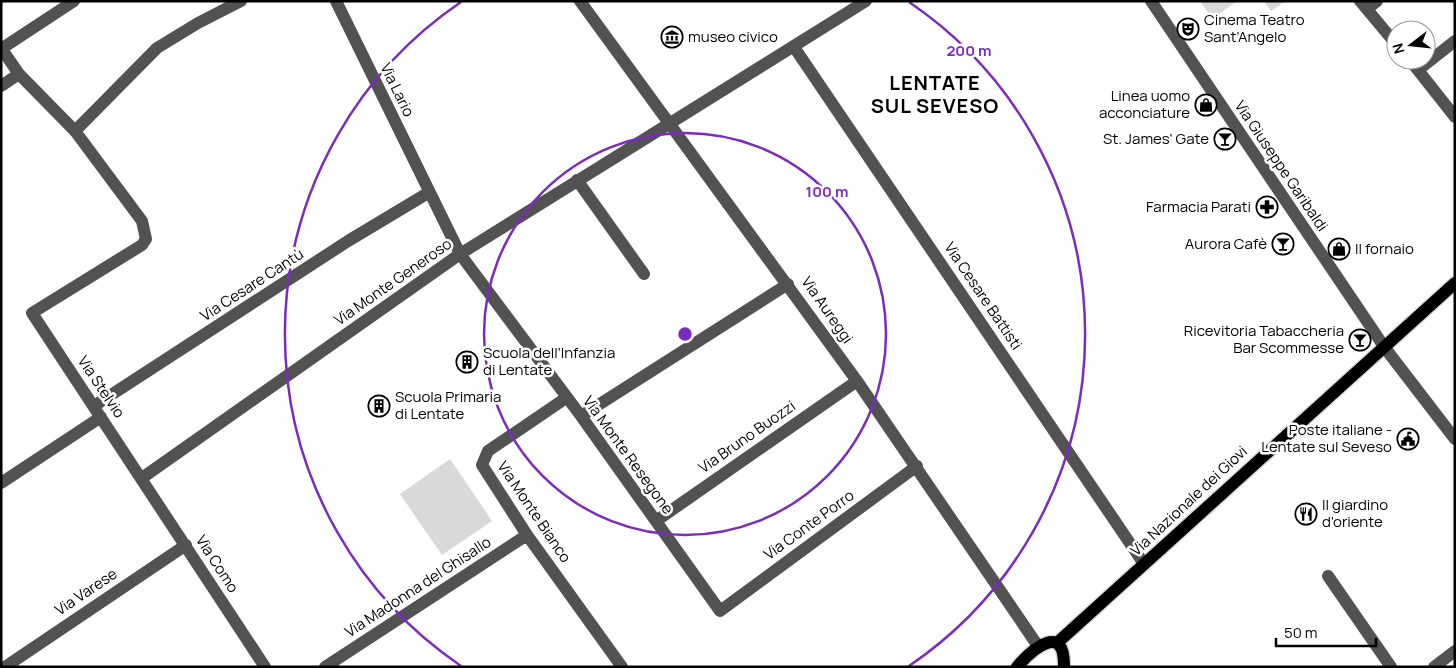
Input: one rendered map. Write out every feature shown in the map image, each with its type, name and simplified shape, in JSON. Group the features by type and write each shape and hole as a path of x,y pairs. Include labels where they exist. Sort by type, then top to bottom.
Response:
{"main road":[{"name":"Via Nazionale dei Giovi","path":"1057,643 1257,460 1385,348 1455,283"},
{"path":"1017,667 1038,646 1049,641 1057,643 1062,650 1064,667"}],"street":[{"path":"74,1 1,49 19,74 75,131 157,48 198,23 241,1"},
{"name":"Via Lario","path":"336,1 428,193"},
{"name":"Via Aureggi","path":"580,1 857,380 918,466 1038,646"},
{"name":"Via Monte Generoso","path":"142,478 460,254 866,1"},
{"name":"Via Giuseppe Garibaldi","path":"1151,1 1385,348 1455,439"},
{"path":"1368,4 1386,30"},
{"path":"1436,53 1455,42"},
{"name":"Via Cesare Battisti","path":"794,47 1144,564"},
{"path":"1418,70 1455,117"},
{"path":"1,86 19,74"},
{"name":"Via Stelvio","path":"75,131 142,222 146,239 142,245 32,313 142,478"},
{"path":"577,180 644,274"},
{"name":"Via Monte Resegone","path":"428,193 460,254 581,416 720,611"},
{"name":"Via Cesare Cantù","path":"1,483 98,411 348,241 428,193"},
{"path":"581,416 788,284"},
{"name":"Via Bruno Buozzi","path":"656,521 857,380"},
{"name":"Via Monte Bianco","path":"566,398 488,451 482,465 527,535 622,667"},
{"name":"Via Conte Porro","path":"720,611 918,466"},
{"name":"Via Como","path":"142,478 265,667"},
{"name":"Via Madonna del Ghisallo","path":"325,667 527,535"},
{"name":"Via Varese","path":"5,667 186,545"},
{"path":"1328,576 1391,667"},
{"path":"1434,667 1455,651"}],"shaded area":[{"path":"1200,1 1237,1 1212,19"},
{"path":"1264,1 1286,1 1271,11"},
{"path":"450,459 492,521 442,555 400,494"}],"place":[{"name":"Cinema Teatro Sant'Angelo","path":"1188,29"},
{"name":"museo civico","path":"672,37"},
{"name":"Linea uomo acconciature","path":"1206,105"},
{"name":"St. James' Gate","path":"1225,139"},
{"name":"Farmacia Parati","path":"1267,207"},
{"name":"Aurora Cafè","path":"1283,244"},
{"name":"Il fornaio","path":"1339,249"},
{"name":"Ricevitoria Tabaccheria Bar Scommesse","path":"1360,340"},
{"name":"Scuola dell’Infanzia di Lentate","path":"467,362"},
{"name":"Scuola Primaria di Lentate","path":"379,406"},
{"name":"Poste italiane - Lentate sul Seveso","path":"1408,439"},
{"name":"Il giardino d'oriente","path":"1306,514"}],"district":[{"name":"LENTATE SUL SEVESO","path":"935,94"}]}
